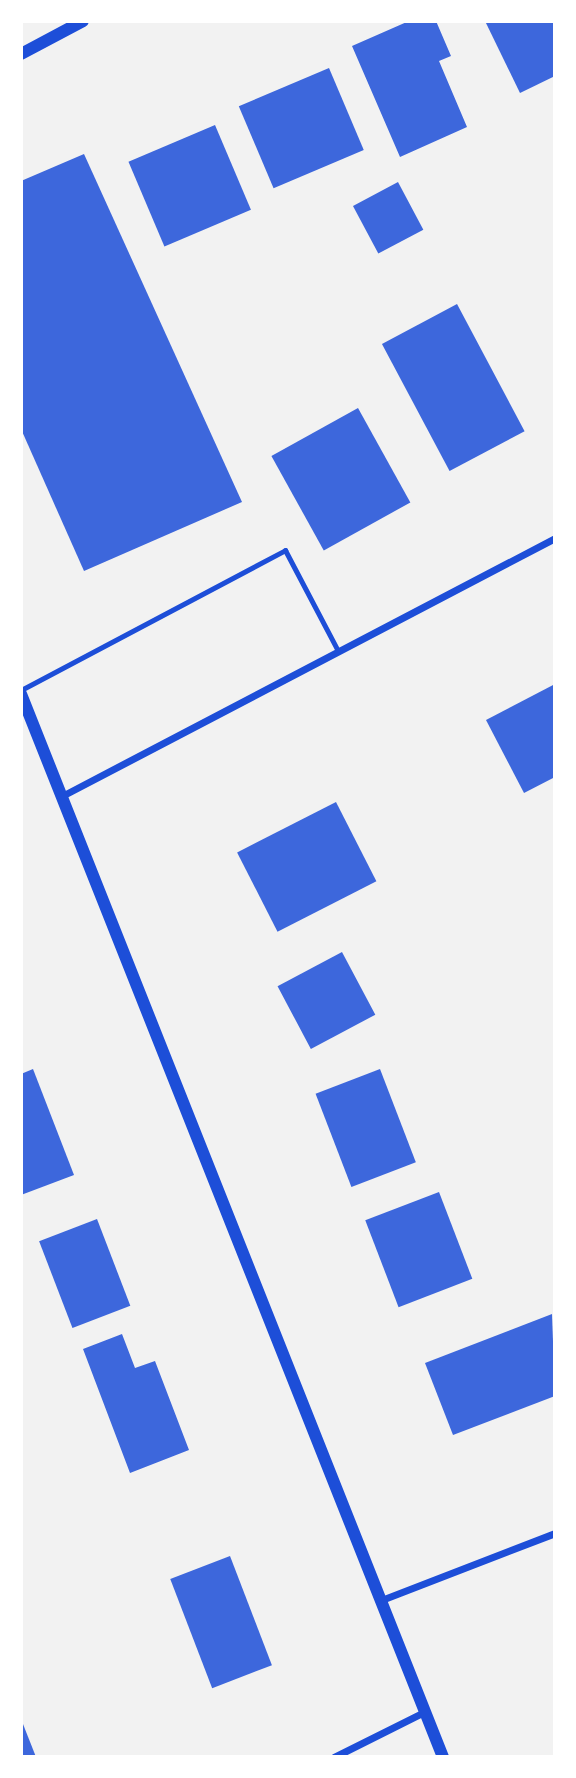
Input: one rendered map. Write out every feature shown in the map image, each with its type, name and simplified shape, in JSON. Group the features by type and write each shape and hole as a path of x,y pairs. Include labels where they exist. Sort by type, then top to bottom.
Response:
{"street":[{"path":"21,54 83,21"},
{"path":"59,797 555,538"},
{"path":"21,692 59,797 384,1599 443,1757"},
{"path":"384,1599 555,1533"},
{"path":"334,1757 424,1712"}],"lane":[{"path":"21,692 285,550 338,651"}],"building":[{"path":"409,21 436,21 451,56 439,61 467,127 400,157 352,46"},
{"path":"485,21 555,21 555,76 520,93"},
{"path":"329,68 364,150 274,188 239,106"},
{"path":"215,125 251,210 164,246 128,162"},
{"path":"84,154 242,502 84,571 21,429 21,181"},
{"path":"398,182 423,230 378,254 353,206"},
{"path":"457,304 525,431 450,471 382,344"},
{"path":"358,408 410,502 324,550 271,456"},
{"path":"555,684 555,777 524,793 486,720"},
{"path":"336,802 376,881 278,932 237,852"},
{"path":"342,952 375,1015 311,1049 278,986"},
{"path":"33,1069 74,1175 21,1195 21,1074"},
{"path":"380,1069 416,1162 351,1187 316,1094"},
{"path":"439,1192 472,1279 399,1307 365,1220"},
{"path":"97,1219 130,1306 72,1328 39,1241"},
{"path":"552,1314 555,1396 453,1435 425,1363"},
{"path":"122,1334 135,1368 155,1361 189,1450 130,1473 83,1349"},
{"path":"230,1556 272,1665 212,1688 170,1579"},
{"path":"21,1719 36,1757 21,1757"}]}
